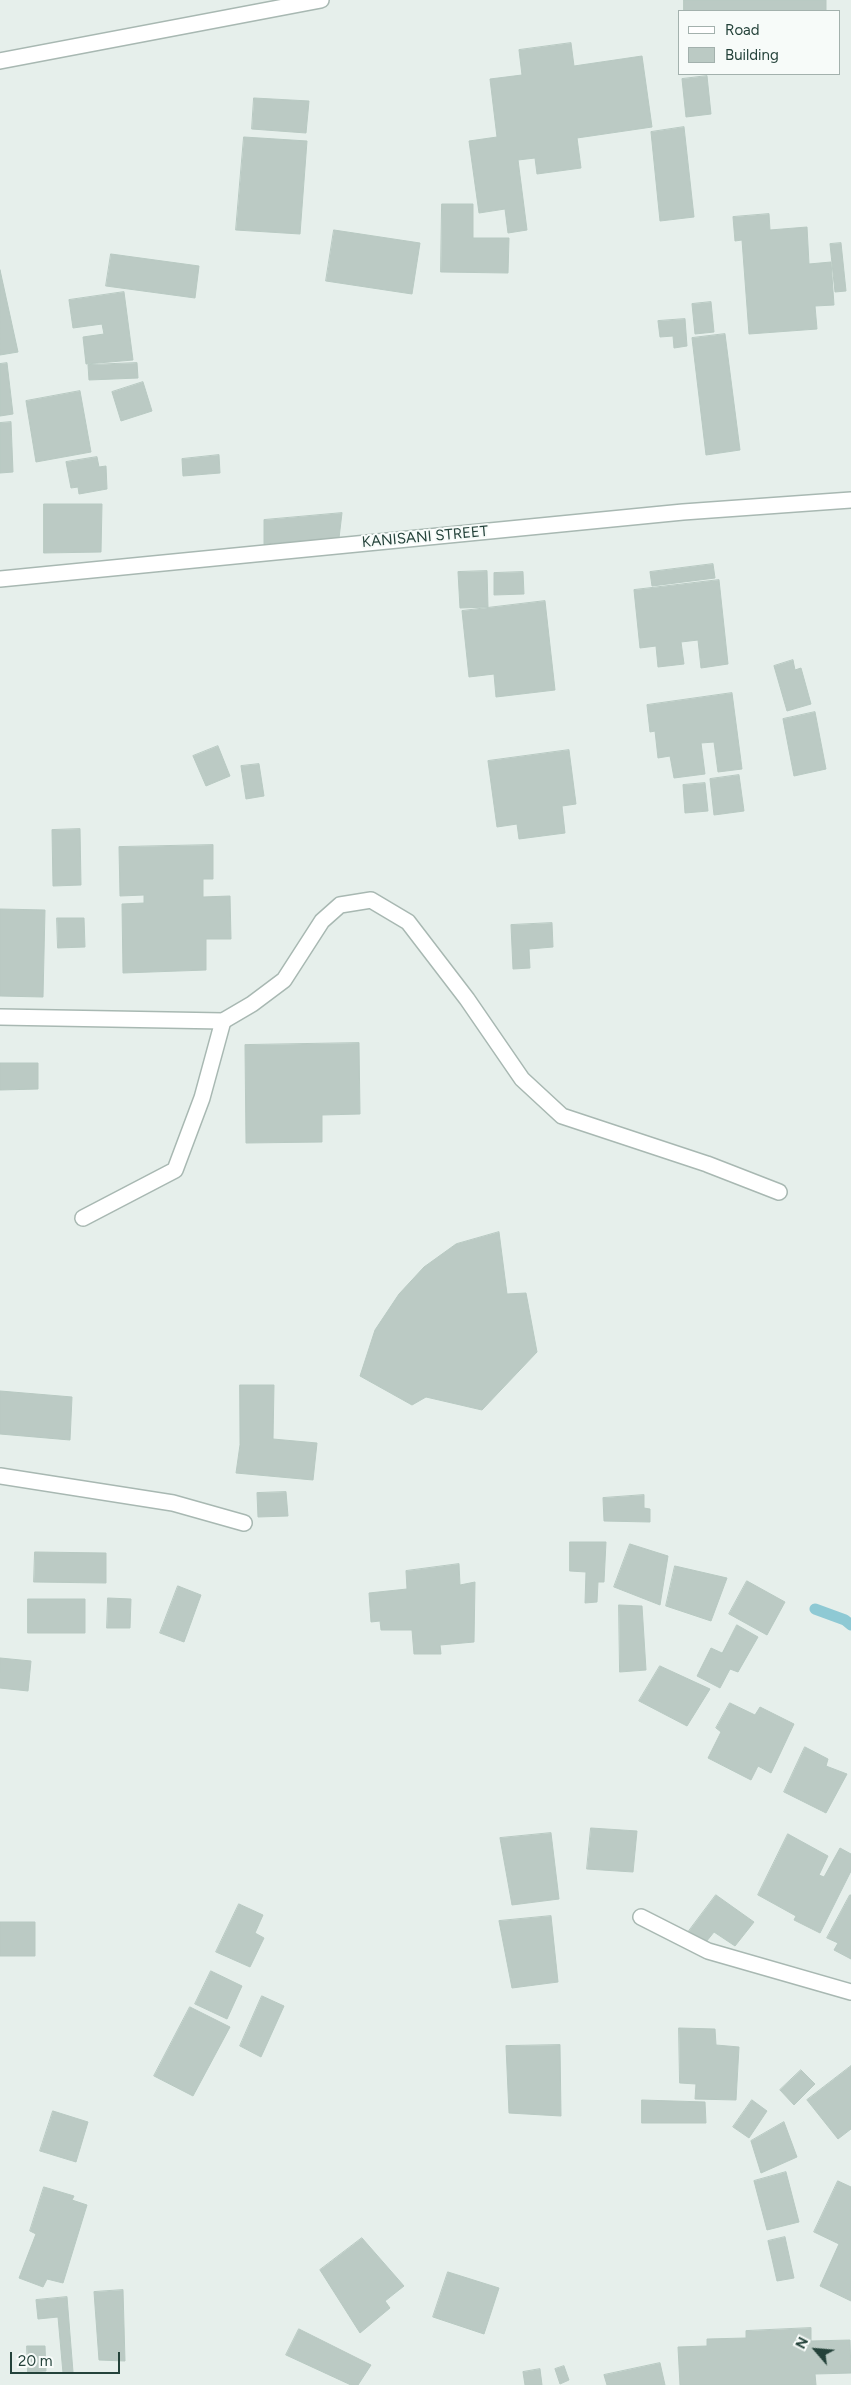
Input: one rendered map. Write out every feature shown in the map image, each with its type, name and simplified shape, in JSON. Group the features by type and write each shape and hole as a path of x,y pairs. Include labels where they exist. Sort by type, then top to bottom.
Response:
{"street":[{"path":"0,61 321,0"},
{"name":"KANISANI STREET","path":"0,579 683,512 851,500"},
{"path":"0,1017 164,1018 224,1021 252,1004 284,980 322,921 340,905 370,900 408,922 467,999 522,1079 562,1116 707,1164 779,1192"},
{"path":"83,1218 175,1170 202,1098 224,1021"},
{"path":"0,1476 32,1479 173,1502 244,1523"},
{"path":"641,1917 708,1951 851,1992"}],"building":[{"path":"684,0 826,0 826,10 684,10"},
{"path":"571,43 574,66 642,56 652,127 577,138 581,168 537,174 535,158 518,160 527,230 508,233 505,209 479,213 469,141 497,137 490,79 522,75 519,50"},
{"path":"707,76 711,114 686,117 682,79"},
{"path":"254,98 309,101 306,133 252,129"},
{"path":"684,127 694,217 660,221 651,132"},
{"path":"244,137 307,141 300,234 236,230"},
{"path":"442,204 473,204 473,238 509,238 508,273 441,272"},
{"path":"769,214 770,230 807,227 809,264 831,262 834,305 815,306 817,329 749,334 742,240 735,241 733,217"},
{"path":"334,230 420,243 412,294 326,281"},
{"path":"841,243 846,291 835,292 830,244"},
{"path":"111,254 199,266 195,298 106,286"},
{"path":"0,270 18,352 0,355"},
{"path":"124,292 133,360 86,364 83,337 104,334 102,324 73,328 69,300"},
{"path":"711,302 714,332 695,334 692,304"},
{"path":"685,319 687,346 674,348 673,336 660,337 658,321"},
{"path":"725,334 740,450 706,455 692,338"},
{"path":"7,363 13,414 0,416 0,364"},
{"path":"137,363 138,378 89,380 88,365"},
{"path":"143,382 152,411 121,421 112,392"},
{"path":"80,391 91,452 36,462 26,401"},
{"path":"11,422 13,472 0,473 0,423"},
{"path":"219,455 220,473 183,476 182,459"},
{"path":"97,457 99,467 106,466 107,489 79,494 78,487 71,488 66,462"},
{"path":"44,504 102,504 101,552 44,553"},
{"path":"342,513 339,538 264,544 264,520"},
{"path":"713,564 715,578 652,586 650,572"},
{"path":"487,571 488,607 460,608 458,572"},
{"path":"523,572 524,594 494,595 494,573"},
{"path":"719,580 728,664 701,668 698,640 681,642 684,664 658,667 656,646 640,648 634,590"},
{"path":"545,601 555,690 496,697 494,674 469,677 462,611"},
{"path":"793,660 795,670 801,668 811,704 787,711 774,666"},
{"path":"732,693 742,769 718,772 714,742 701,743 705,774 674,778 670,756 658,758 655,731 650,732 647,705"},
{"path":"815,712 826,769 794,776 783,719"},
{"path":"218,746 230,776 206,786 193,756"},
{"path":"569,750 576,804 562,806 565,833 519,839 517,824 497,827 488,761"},
{"path":"259,764 264,796 246,799 241,766"},
{"path":"739,775 744,811 714,815 710,779"},
{"path":"705,783 708,811 685,813 683,785"},
{"path":"80,829 81,885 53,886 52,830"},
{"path":"213,845 213,879 203,879 203,897 230,896 231,939 206,939 206,970 123,973 122,904 144,903 144,895 120,896 119,847"},
{"path":"0,909 45,910 43,997 0,996"},
{"path":"57,918 84,918 85,947 58,948"},
{"path":"552,923 553,947 529,949 530,968 513,969 511,925"},
{"path":"359,1043 360,1114 322,1115 322,1142 246,1143 245,1045"},
{"path":"0,1063 38,1063 38,1089 0,1090"},
{"path":"499,1232 507,1294 526,1293 537,1352 482,1410 426,1397 412,1405 360,1376 375,1330 399,1294 424,1267 456,1244"},
{"path":"240,1385 274,1385 273,1439 317,1443 313,1480 236,1473 240,1445"},
{"path":"0,1391 72,1397 70,1440 0,1434"},
{"path":"286,1492 288,1516 258,1517 257,1493"},
{"path":"644,1495 644,1508 650,1509 650,1522 604,1521 603,1498"},
{"path":"570,1542 606,1542 604,1582 598,1582 597,1602 585,1603 586,1572 570,1571"},
{"path":"630,1544 668,1556 660,1605 614,1587"},
{"path":"35,1552 106,1553 106,1583 34,1582"},
{"path":"459,1564 460,1585 475,1582 474,1642 440,1645 441,1654 414,1654 412,1630 381,1630 380,1621 371,1622 369,1593 407,1589 406,1571"},
{"path":"675,1566 727,1578 711,1621 666,1606"},
{"path":"747,1581 785,1602 767,1635 729,1614"},
{"path":"178,1586 201,1595 184,1642 160,1633"},
{"path":"108,1598 131,1599 130,1628 107,1628"},
{"path":"28,1599 85,1599 85,1633 28,1633"},
{"path":"619,1605 642,1606 646,1670 620,1672"},
{"path":"737,1625 758,1637 738,1672 730,1669 720,1688 697,1676 711,1648 722,1653"},
{"path":"0,1658 31,1661 28,1691 0,1688"},
{"path":"660,1666 710,1689 687,1726 639,1701"},
{"path":"730,1703 755,1715 760,1707 794,1724 771,1773 758,1766 751,1780 708,1758 721,1732 716,1728"},
{"path":"805,1747 828,1759 826,1766 847,1774 826,1813 784,1792"},
{"path":"591,1828 637,1831 633,1872 587,1869"},
{"path":"551,1833 559,1899 512,1905 500,1838"},
{"path":"788,1834 828,1856 819,1875 824,1877 840,1848 851,1854 851,1871 820,1933 794,1920 796,1916 758,1895"},
{"path":"716,1895 754,1922 735,1946 714,1932 702,1947 686,1935"},
{"path":"850,1895 851,1959 834,1950 838,1943 827,1938"},
{"path":"239,1904 263,1915 255,1933 264,1938 250,1967 216,1952"},
{"path":"551,1916 558,1982 512,1988 499,1921"},
{"path":"0,1922 35,1922 35,1956 0,1956"},
{"path":"211,1971 242,1986 227,2019 195,2004"},
{"path":"262,1996 284,2006 261,2057 240,2046"},
{"path":"190,2007 230,2027 193,2096 154,2076"},
{"path":"679,2028 715,2029 716,2045 739,2047 736,2100 695,2099 696,2084 680,2083"},
{"path":"560,2045 561,2116 509,2113 506,2046"},
{"path":"851,2066 851,2129 838,2139 807,2100"},
{"path":"801,2070 815,2084 794,2105 780,2090"},
{"path":"642,2100 705,2102 706,2123 642,2123"},
{"path":"752,2100 767,2111 749,2138 733,2127"},
{"path":"53,2111 88,2122 76,2162 40,2151"},
{"path":"784,2122 797,2157 761,2173 751,2141"},
{"path":"786,2172 799,2222 767,2230 754,2181"},
{"path":"838,2181 851,2187 851,2301 820,2286 839,2244 814,2232"},
{"path":"44,2187 74,2196 72,2200 87,2205 63,2283 47,2279 43,2287 19,2278 36,2234 30,2231"},
{"path":"785,2237 794,2278 777,2281 768,2241"},
{"path":"362,2238 404,2286 385,2301 390,2308 360,2333 320,2270"},
{"path":"448,2272 499,2288 484,2334 433,2317"},
{"path":"123,2290 125,2361 99,2360 94,2292"},
{"path":"67,2297 73,2372 63,2373 58,2317 38,2319 36,2300"},
{"path":"811,2328 811,2341 850,2340 851,2373 815,2374 816,2385 680,2385 678,2347 707,2346 707,2339 746,2338 746,2331"},
{"path":"299,2329 371,2365 358,2385 351,2385 286,2355"},
{"path":"27,2346 45,2346 46,2371 28,2372"},
{"path":"660,2363 665,2385 607,2385 604,2375"},
{"path":"564,2366 569,2380 560,2384 555,2369"},
{"path":"540,2369 542,2385 525,2385 523,2372"}],"waterway":[{"path":"815,1609 845,1620 851,1625"}]}
